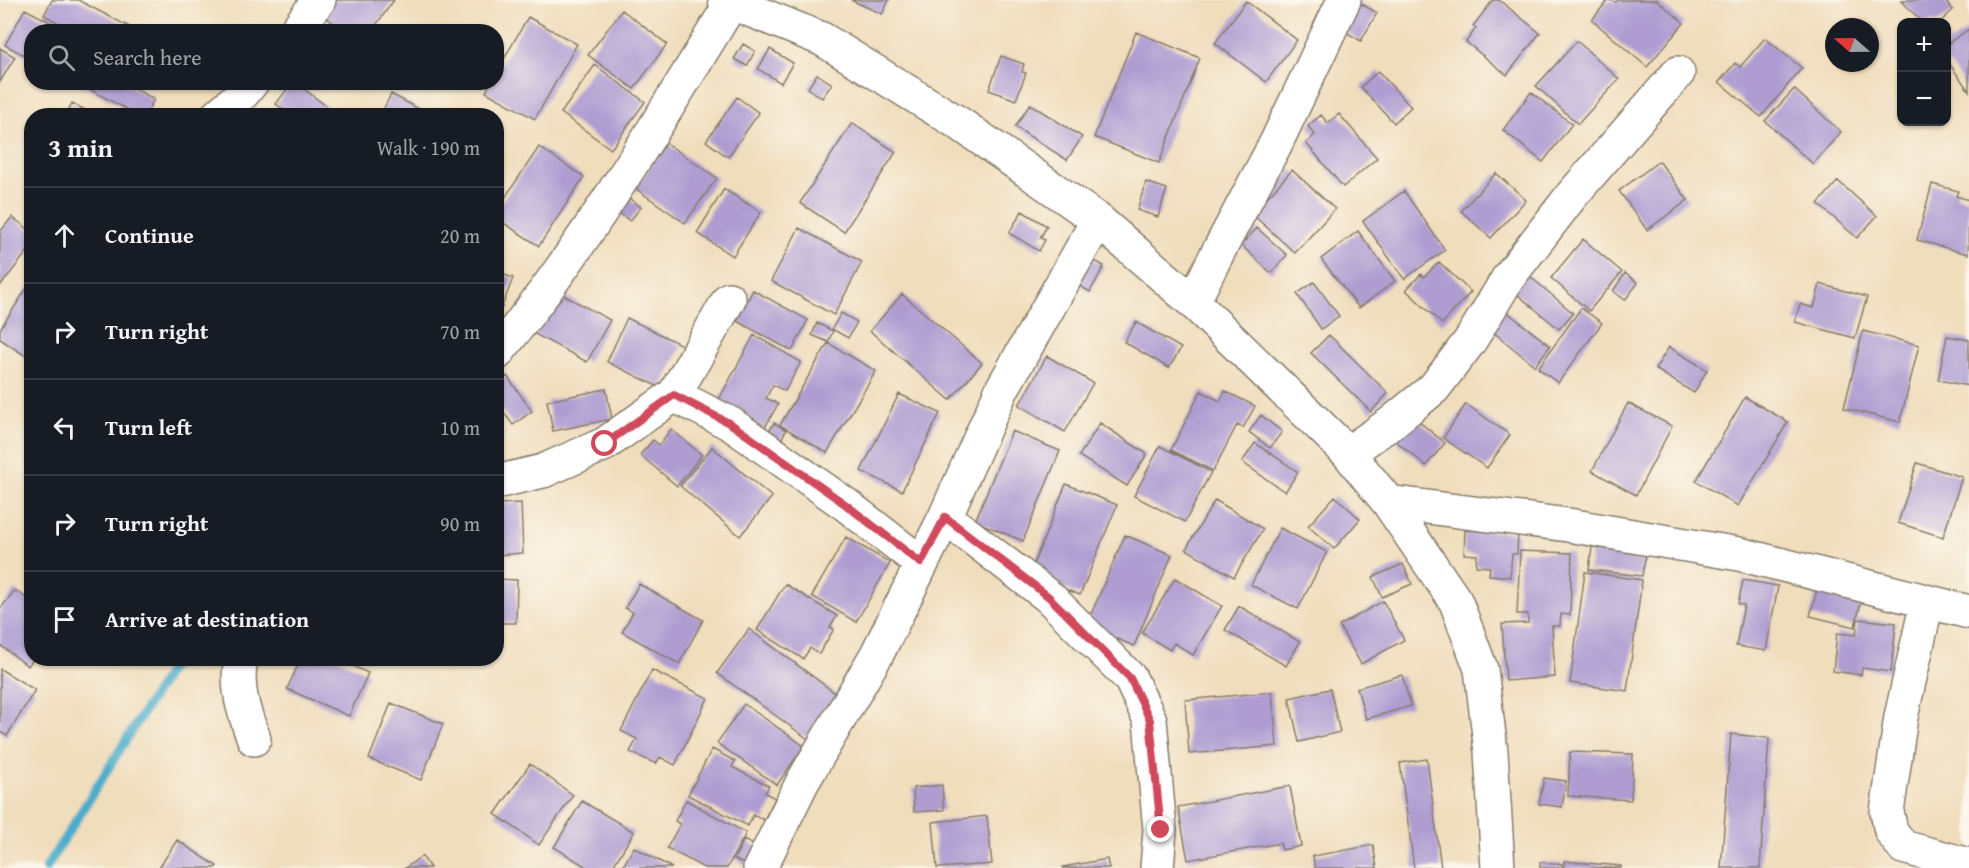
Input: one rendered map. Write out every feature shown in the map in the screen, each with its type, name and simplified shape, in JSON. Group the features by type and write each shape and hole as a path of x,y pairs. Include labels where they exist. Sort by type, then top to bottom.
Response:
{"street":[{"path":"301,24 319,0"},
{"path":"1193,302 1276,143 1344,0"},
{"path":"504,344 618,187 729,1 822,39 960,124 1098,220 1193,302 1348,453 1388,502 1456,602 1481,669 1491,752 1498,868"},
{"path":"1348,453 1434,388 1470,341 1508,278 1572,195 1678,74"},
{"path":"226,108 245,90"},
{"path":"760,868 802,783 877,654 945,517 1002,389 1098,220"},
{"path":"504,480 543,471 605,444 674,395 729,299"},
{"path":"674,395 731,424 845,504 921,563"},
{"path":"1388,502 1568,525 1739,554 1969,612"},
{"path":"945,517 1049,597 1130,678 1150,720 1161,830 1157,868"},
{"path":"1927,602 1901,717 1887,812 1891,831 1903,847 1969,865"},
{"path":"239,666 238,673 242,708 254,739"}],"building":[{"path":"52,0 78,0 124,24 60,24 44,15"},
{"path":"330,0 394,0 377,24 335,24 320,13"},
{"path":"851,0 889,0 882,14"},
{"path":"1355,0 1377,13 1361,41 1339,28"},
{"path":"1493,0 1499,0 1540,33 1507,75 1466,42 1476,28 1473,26"},
{"path":"1608,0 1616,2 1618,0 1657,0 1684,23 1647,67 1592,20"},
{"path":"1901,0 1944,0 1953,10 1944,18 1918,18"},
{"path":"1246,1 1297,40 1266,82 1215,43"},
{"path":"25,9 54,24 24,24 24,55 5,45"},
{"path":"622,10 667,44 634,89 588,55"},
{"path":"528,17 577,44 535,119 486,92 487,90 504,90 504,59"},
{"path":"1969,29 1969,91 1951,66 1951,42"},
{"path":"1136,32 1200,58 1159,163 1094,137"},
{"path":"1765,38 1802,68 1761,117 1719,82 1735,63 1740,67"},
{"path":"1577,41 1619,79 1578,124 1536,86"},
{"path":"743,44 755,51 747,66 734,59"},
{"path":"0,48 15,57 0,82"},
{"path":"770,49 793,63 781,83 758,69"},
{"path":"1001,56 1024,64 1022,72 1026,73 1016,100 989,90"},
{"path":"595,65 645,102 611,149 561,113"},
{"path":"1378,71 1411,107 1394,123 1361,87"},
{"path":"817,74 832,84 822,98 808,88"},
{"path":"1794,89 1841,132 1813,164 1765,121"},
{"path":"91,90 137,90 154,99 149,108 124,108"},
{"path":"286,90 305,90 329,108 281,108 276,104"},
{"path":"1531,92 1572,124 1543,162 1503,130"},
{"path":"391,94 417,108 384,108"},
{"path":"737,97 759,113 728,157 706,141"},
{"path":"72,103 81,108 69,108"},
{"path":"1030,104 1082,137 1067,160 1015,127"},
{"path":"1339,114 1377,158 1343,187 1306,143 1315,135 1308,126 1321,115 1328,123"},
{"path":"852,123 896,152 844,232 800,203"},
{"path":"666,143 717,178 685,223 635,188"},
{"path":"539,147 584,177 539,246 504,223 504,199"},
{"path":"1659,161 1688,200 1647,230 1619,191"},
{"path":"1292,170 1335,209 1295,253 1252,214"},
{"path":"1496,173 1526,200 1491,238 1461,211"},
{"path":"1838,181 1877,216 1857,238 1818,204"},
{"path":"1146,182 1167,189 1158,217 1137,210"},
{"path":"1932,184 1958,191 1956,196 1969,200 1968,254 1917,240"},
{"path":"724,189 761,212 733,256 697,233"},
{"path":"1404,191 1445,250 1404,279 1363,221"},
{"path":"626,196 641,207 630,221 615,210"},
{"path":"1022,211 1047,226 1040,238 1045,240 1039,251 1009,233"},
{"path":"12,217 24,226 24,256 0,286 0,232"},
{"path":"799,228 862,262 834,315 771,281"},
{"path":"1257,228 1287,255 1271,273 1241,245"},
{"path":"1358,231 1395,281 1359,308 1321,259"},
{"path":"1583,239 1622,272 1589,311 1551,278"},
{"path":"1086,256 1104,266 1090,292 1072,281"},
{"path":"1439,262 1471,292 1442,324 1406,290 1421,274 1424,277"},
{"path":"1526,273 1573,313 1559,329 1512,290"},
{"path":"1625,273 1638,283 1625,300 1613,291"},
{"path":"504,275 513,278 504,302"},
{"path":"1314,282 1339,316 1321,329 1297,294"},
{"path":"1820,284 1867,297 1855,338 1795,322 1800,304 1814,308"},
{"path":"554,290 610,320 587,362 531,332"},
{"path":"753,290 808,320 792,351 737,321"},
{"path":"24,293 24,355 0,339 0,329"},
{"path":"902,294 982,363 950,400 870,331"},
{"path":"1501,307 1550,346 1535,366 1486,326"},
{"path":"1581,308 1602,323 1558,383 1538,368"},
{"path":"841,313 857,322 848,338 832,329"},
{"path":"627,318 682,345 661,388 607,362"},
{"path":"1136,322 1181,348 1169,368 1124,342"},
{"path":"817,323 833,331 828,342 812,335"},
{"path":"1863,331 1919,345 1900,422 1844,408"},
{"path":"754,335 801,362 785,391 773,385 766,398 778,404 764,429 717,403"},
{"path":"1329,335 1388,393 1371,412 1311,353"},
{"path":"1947,336 1969,340 1969,386 1938,380"},
{"path":"828,343 876,371 827,453 780,425"},
{"path":"1669,347 1707,370 1694,393 1655,369"},
{"path":"1047,356 1093,383 1065,432 1019,405"},
{"path":"507,376 532,411 513,425 504,413 504,378"},
{"path":"606,389 612,419 553,431 547,401"},
{"path":"1201,391 1220,401 1225,391 1255,406 1243,428 1237,425 1213,471 1171,450"},
{"path":"899,394 940,413 902,491 861,471"},
{"path":"1745,397 1788,422 1738,506 1696,481"},
{"path":"1628,403 1672,426 1636,495 1592,471"},
{"path":"1466,404 1510,435 1487,468 1443,438"},
{"path":"1410,414 1445,443 1426,466 1391,437"},
{"path":"1261,415 1282,432 1270,448 1249,432"},
{"path":"774,423 786,430 776,449 763,441"},
{"path":"1100,423 1147,454 1127,486 1079,456"},
{"path":"671,429 702,455 677,486 640,455 653,440 659,445"},
{"path":"1012,431 1060,451 1023,541 975,521"},
{"path":"1255,443 1298,472 1285,492 1242,462"},
{"path":"1160,446 1211,472 1185,522 1134,496"},
{"path":"712,447 772,497 740,536 680,486"},
{"path":"1917,463 1962,477 1943,537 1898,523"},
{"path":"1066,484 1117,505 1080,595 1029,575"},
{"path":"1335,496 1360,519 1334,549 1308,526"},
{"path":"1215,500 1263,529 1234,577 1186,549"},
{"path":"521,503 523,553 504,554 504,504"},
{"path":"1280,528 1327,552 1298,609 1251,585"},
{"path":"1465,530 1518,533 1517,554 1512,554 1510,577 1489,575 1490,567 1476,566 1477,555 1464,554"},
{"path":"1125,535 1172,555 1134,646 1086,626"},
{"path":"846,537 890,563 856,622 812,596"},
{"path":"1592,547 1646,553 1642,576 1589,570"},
{"path":"1520,551 1572,553 1570,615 1561,614 1560,626 1552,626 1555,677 1506,681 1502,624 1528,623 1528,614 1517,614"},
{"path":"1403,564 1412,584 1382,597 1373,577"},
{"path":"1585,572 1642,580 1627,691 1570,683"},
{"path":"1175,578 1222,606 1193,655 1174,643 1170,650 1142,633"},
{"path":"504,579 517,580 516,623 504,623"},
{"path":"1743,580 1778,586 1766,651 1736,646 1744,605 1738,604"},
{"path":"639,584 703,620 679,664 622,632 633,612 625,608"},
{"path":"785,584 837,616 830,627 834,629 819,654 810,648 803,659 757,630"},
{"path":"15,590 24,596 24,663 0,645 0,609"},
{"path":"1817,590 1861,601 1855,627 1810,616"},
{"path":"1383,601 1404,640 1361,664 1339,626"},
{"path":"1239,606 1300,642 1286,666 1225,630"},
{"path":"1858,619 1896,623 1891,672 1862,668 1861,675 1833,671 1837,633 1856,635"},
{"path":"749,629 839,696 808,739 717,673"},
{"path":"297,666 353,666 368,673 349,716 287,689"},
{"path":"0,669 35,690 7,736 0,732"},
{"path":"652,670 708,698 675,765 660,757 656,764 630,752 637,739 621,731"},
{"path":"1402,675 1411,706 1366,719 1357,688"},
{"path":"1330,689 1340,732 1299,742 1289,698"},
{"path":"1272,692 1277,746 1189,754 1185,700"},
{"path":"391,703 443,724 421,780 369,759"},
{"path":"744,704 804,746 777,785 717,743"},
{"path":"1731,734 1769,738 1760,868 1721,868"},
{"path":"712,749 735,761 732,767 769,786 765,793 775,798 764,820 753,815 748,826 688,795"},
{"path":"1570,752 1633,754 1631,800 1568,796"},
{"path":"1427,759 1441,868 1414,868 1400,763"},
{"path":"530,764 573,795 539,845 495,814"},
{"path":"1544,778 1566,781 1562,807 1539,804"},
{"path":"942,785 944,810 914,812 913,788"},
{"path":"1290,786 1301,846 1282,850 1280,843 1188,860 1178,807"},
{"path":"686,800 746,833 727,868 704,868 667,848 680,824 675,821"},
{"path":"582,801 634,832 612,868 588,868 554,847"},
{"path":"987,816 992,864 937,868 933,822"},
{"path":"177,840 217,866 215,868 159,868"},
{"path":"744,840 767,853 751,868 734,859"},
{"path":"1373,845 1377,868 1315,868 1313,856"},
{"path":"634,847 672,868 622,868"},
{"path":"422,856 430,868 405,868"},
{"path":"1107,859 1109,868 1063,868 1063,867"},
{"path":"1564,861 1621,866 1621,868 1564,868"},
{"path":"1540,862 1562,864 1562,868 1540,868"}],"waterway":[{"path":"46,868 173,666"}],"route":[{"path":"605,444 674,395 731,424 845,504 921,563 945,517 1049,597 1130,678 1150,720 1161,830"}]}
